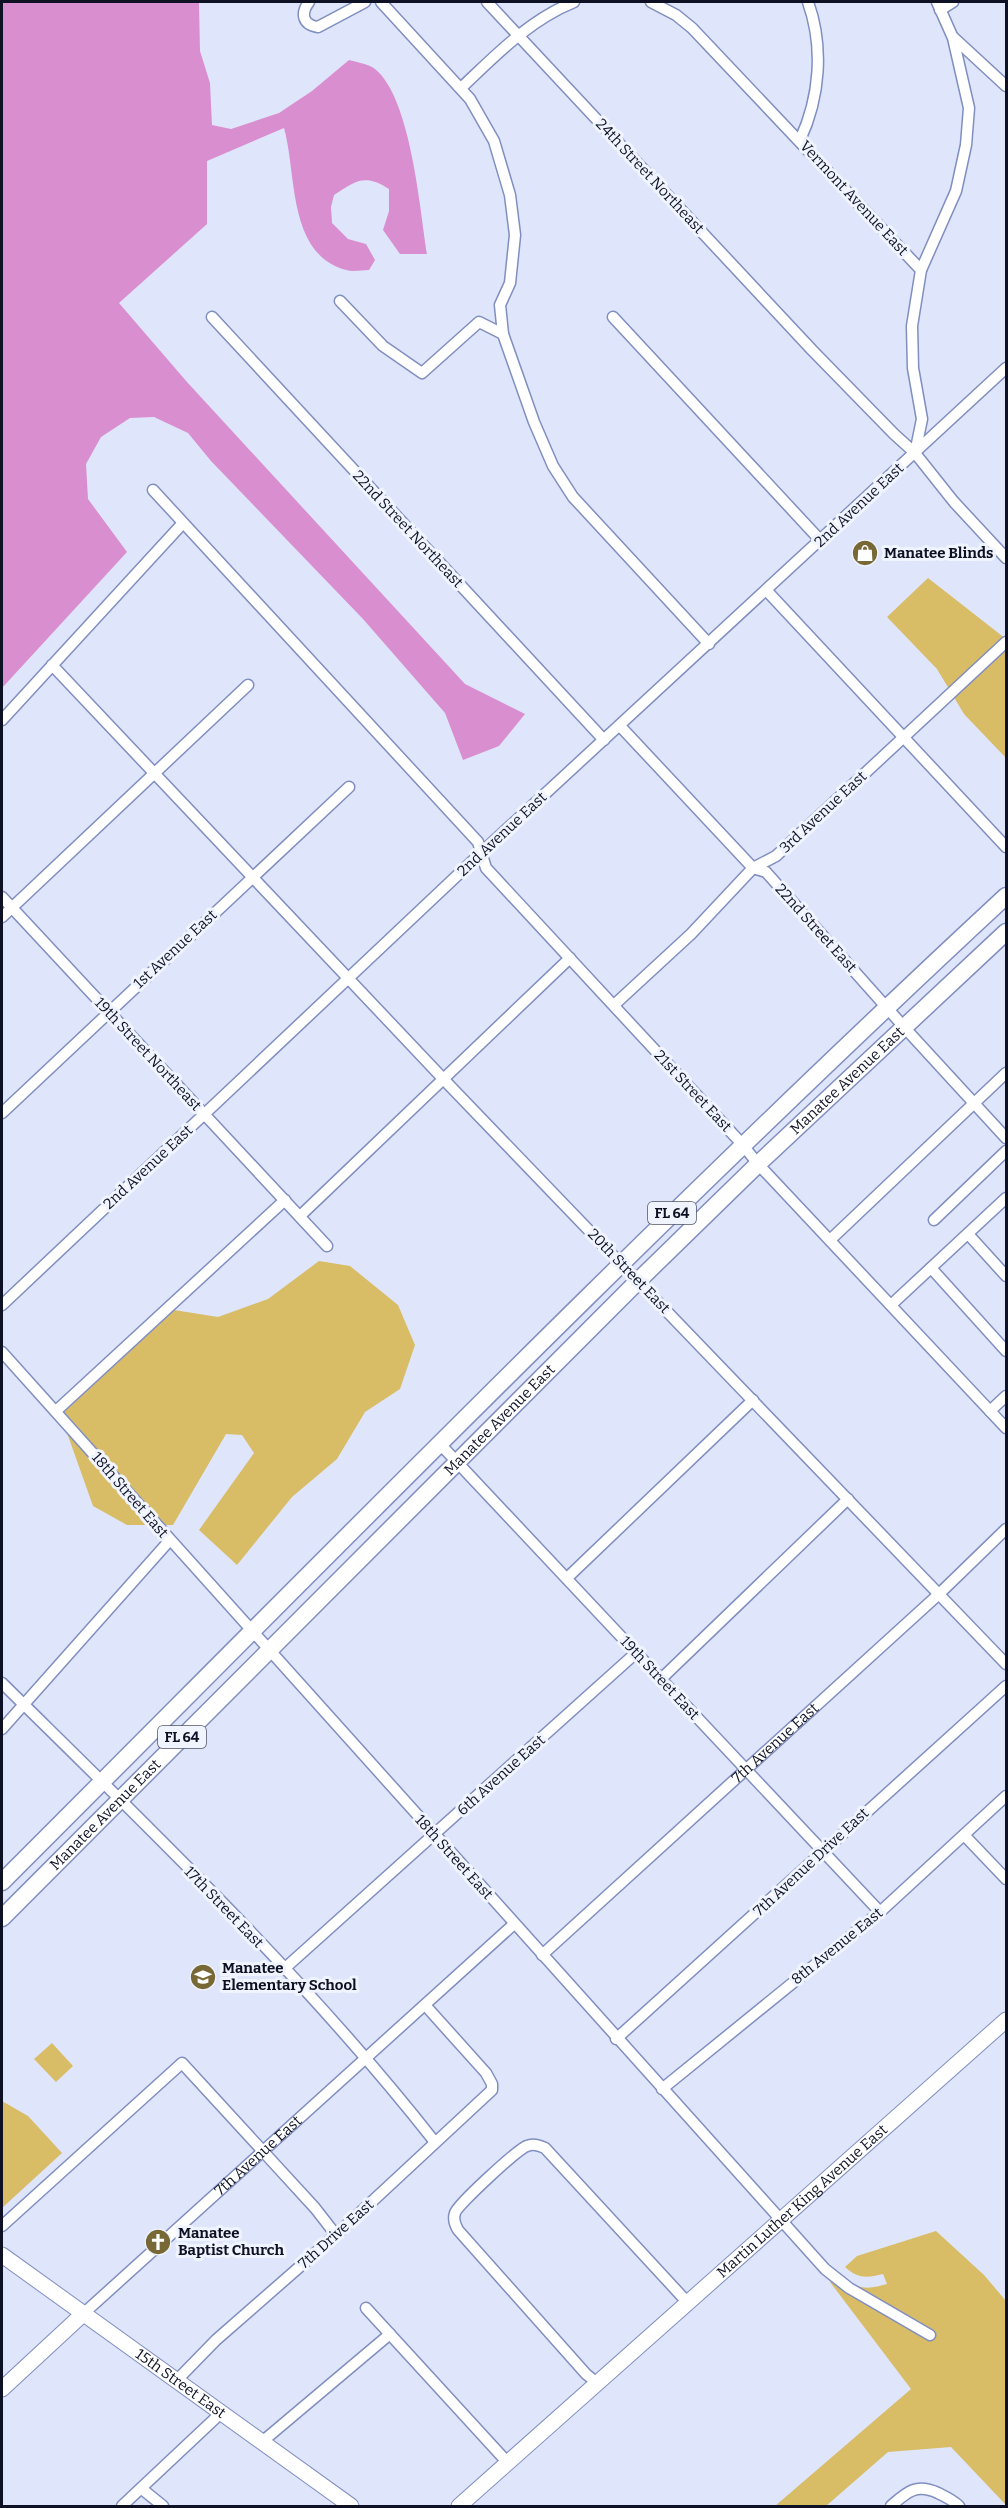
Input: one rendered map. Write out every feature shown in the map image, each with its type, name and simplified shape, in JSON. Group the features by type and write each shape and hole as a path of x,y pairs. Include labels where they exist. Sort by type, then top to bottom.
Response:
{"main road":[{"name":"Manatee Avenue East","path":"2,1882 742,1144 1006,896"},
{"name":"Manatee Avenue East","path":"2,1918 638,1281 758,1164 1006,932"}],"street":[{"path":"309,2 303,11 305,20 318,27 365,2"},
{"path":"381,2 461,88 480,113 494,141 504,168 513,210 514,259 510,283 500,305 503,334 534,423 553,466 573,497 709,644"},
{"name":"24th Street Northeast","path":"487,2 812,350 915,453 954,502 1006,558"},
{"path":"461,88 519,36 559,8 574,2"},
{"name":"Vermont Avenue East","path":"651,2 676,15 692,27 921,270"},
{"path":"801,141 811,117 818,68 816,31 808,2"},
{"path":"915,453 922,419 913,368 912,326 921,270 956,191 966,145 969,108 953,38 938,6 953,2"},
{"path":"953,38 1006,86"},
{"path":"340,301 384,345 422,373 479,322 503,334"},
{"name":"22nd Street Northeast","path":"212,317 604,740"},
{"path":"613,317 821,541"},
{"name":"2nd Avenue East","path":"2,1305 481,853 1006,368"},
{"name":"21st Street East","path":"153,490 478,842 486,867 758,1164 1006,1428"},
{"path":"2,720 183,523"},
{"path":"767,591 1006,847"},
{"name":"3rd Avenue East","path":"614,1005 691,934 753,868 776,856 1006,642"},
{"name":"20th Street East","path":"52,665 349,979 1006,1664"},
{"path":"2,917 248,685"},
{"name":"22nd Street East","path":"620,726 753,868 766,872 904,1027 1005,1133"},
{"name":"1st Avenue East","path":"2,1113 349,787"},
{"path":"2,897 12,907"},
{"name":"19th Street Northeast","path":"12,907 285,1200"},
{"path":"300,1216 570,958"},
{"path":"830,1239 1006,1073"},
{"path":"934,1220 1006,1151"},
{"path":"56,1411 285,1200 327,1246"},
{"path":"891,1305 1005,1202"},
{"path":"968,1234 1006,1276"},
{"path":"931,1268 1006,1351"},
{"name":"18th Street East","path":"2,1352 825,2269 841,2282 930,2335"},
{"path":"990,1411 1006,1396"},
{"path":"567,1578 753,1400"},
{"name":"19th Street East","path":"440,1444 880,1912"},
{"path":"661,1679 848,1499"},
{"name":"7th Avenue East","path":"542,1955 939,1594 1006,1529"},
{"path":"2,1729 170,1540"},
{"name":"6th Avenue East","path":"285,1970 637,1652"},
{"name":"17th Street East","path":"2,1683 120,1799 285,1970 388,2083 434,2141"},
{"name":"7th Avenue Drive East","path":"616,2038 795,1879 822,1851 1006,1686"},
{"name":"8th Avenue East","path":"662,2089 880,1912 1006,1796"},
{"path":"964,1834 1006,1879"},
{"name":"7th Avenue East","path":"2,2389 514,1924"},
{"name":"7th Drive East","path":"177,2380 195,2359 336,2235 434,2141 488,2095 493,2087 486,2073 425,2005"},
{"name":"Martin Luther King Avenue East","path":"459,2506 1006,2020"},
{"path":"2,2226 182,2062 315,2208 336,2235"},
{"path":"597,2383 586,2374 458,2230 454,2220 457,2209 491,2176 524,2147 532,2144 545,2148 688,2303"},
{"name":"15th Street East","path":"2,2255 327,2489 335,2487 363,2506"},
{"path":"366,2308 508,2463"},
{"path":"263,2441 390,2334"},
{"path":"122,2506 222,2412"},
{"path":"891,2506 906,2493 920,2488 946,2497 958,2506"},
{"path":"142,2489 163,2506"},
{"path":"327,2489 351,2506"}],"shaded area":[{"path":"2,2 199,2 200,51 210,83 212,125 231,129 279,113 312,91 349,60 372,67 387,83 397,104 412,156 427,254 400,254 383,230 389,211 389,189 367,180 354,183 334,195 331,207 332,223 348,239 366,244 375,260 369,270 355,271 346,270 327,261 313,248 304,230 298,210 284,128 207,161 207,224 119,303 187,382 465,684 525,714 499,746 463,760 445,713 363,619 211,461 188,433 154,417 130,418 101,437 86,464 88,499 127,552 2,688"},
{"path":"928,578 1006,639 1006,758 964,714 937,669 887,617"},
{"path":"319,1261 350,1266 398,1305 415,1345 400,1389 365,1412 337,1459 292,1497 237,1565 199,1530 254,1453 242,1435 226,1434 173,1525 164,1525 64,1412 174,1310 218,1317 268,1299"},
{"path":"66,1430 150,1525 127,1525 93,1506"},
{"path":"52,2043 73,2066 56,2082 34,2059"},
{"path":"2,2101 28,2116 62,2153 2,2208"},
{"path":"936,2231 984,2275 1006,2301 1006,2505 951,2447 888,2452 826,2506 775,2506 911,2389 830,2282 837,2274 860,2287 887,2284 883,2274 863,2276 854,2274 845,2267 857,2256"}],"place":[{"name":"Manatee Blinds","path":"865,553"},
{"name":"Manatee Elementary School","path":"203,1977"},
{"name":"Manatee Baptist Church","path":"158,2242"}]}
